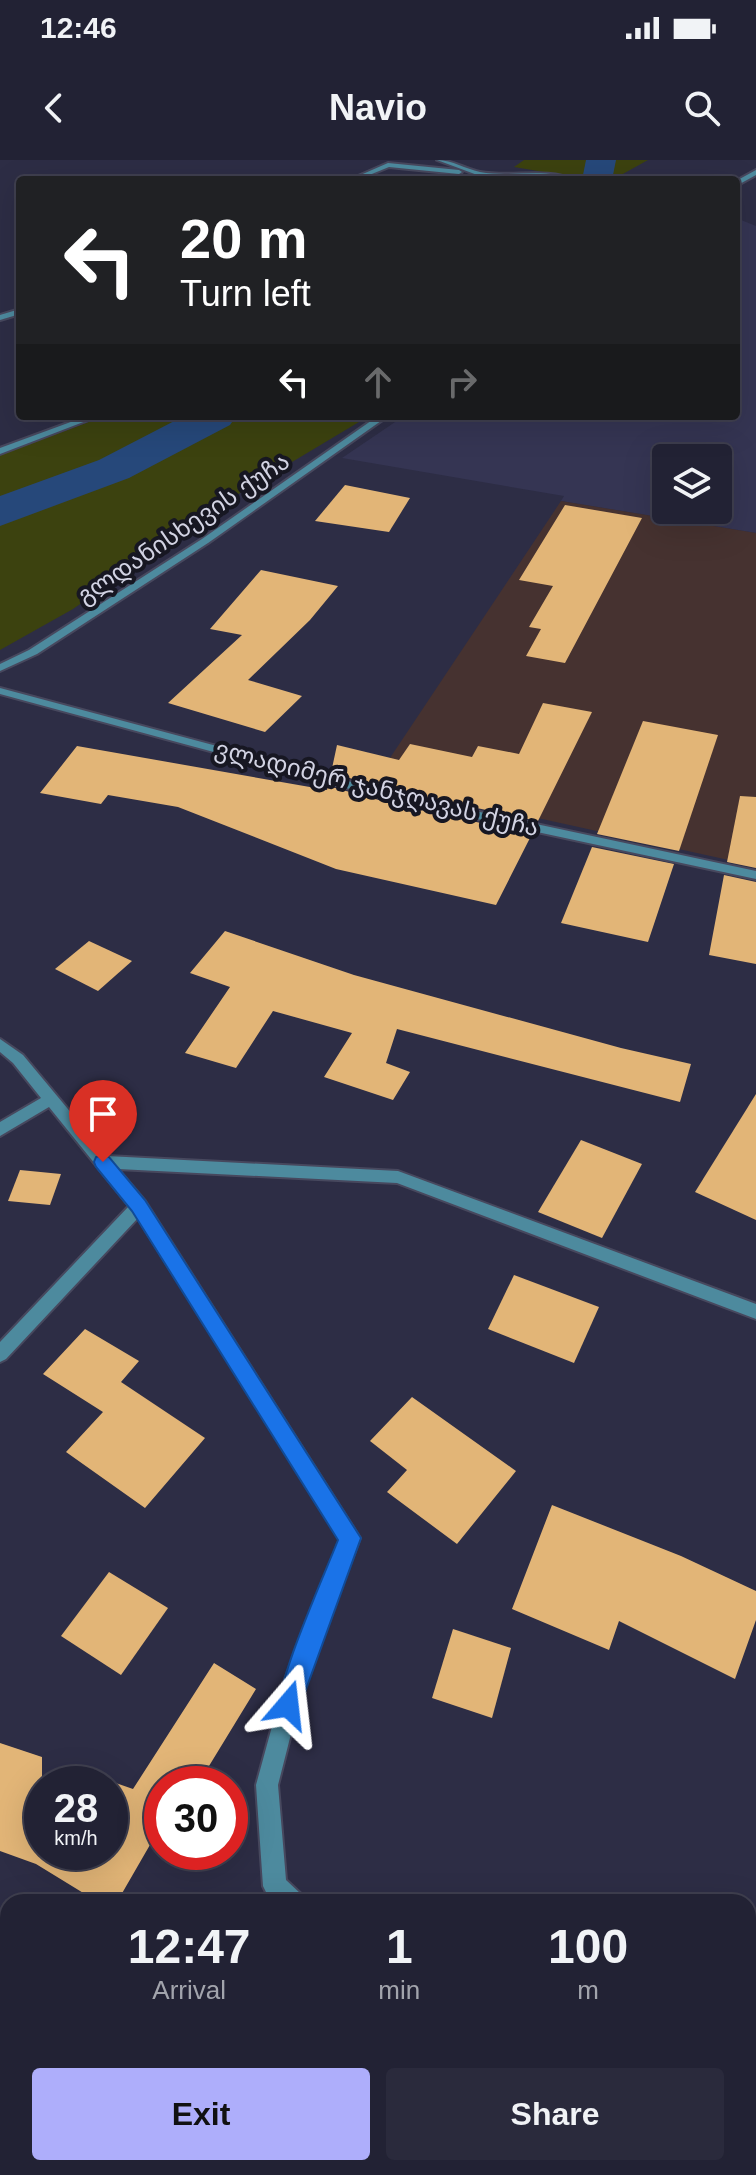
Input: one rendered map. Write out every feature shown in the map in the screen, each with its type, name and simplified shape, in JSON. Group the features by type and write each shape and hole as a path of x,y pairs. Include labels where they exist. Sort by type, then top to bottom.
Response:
{"street":[{"path":"440,160 480,174"},
{"path":"361,176 392,162 480,174 547,176"},
{"path":"0,451 84,420"},
{"name":"გლდანისხევის ქუჩა","path":"0,668 33,652 205,541 378,420"},
{"name":"ვლადიმერ ჯანჯღავას ქუჩა","path":"0,691 398,798 756,875"},
{"path":"0,1044 18,1059 139,1206 350,1538 295,1679 267,1785 275,1886 284,1894"},
{"path":"0,1130 51,1099"},
{"path":"103,1162 398,1177 756,1312"},
{"path":"0,1354 139,1206"}],"shaded area":[{"path":"740,220 756,226 756,533 701,524 732,524 732,444 652,444 652,516 561,501 564,496 342,458 398,420 740,420"},
{"path":"561,501 652,516 652,524 701,524 756,533 756,866 374,782"}],"green space":[{"path":"524,160 648,160 619,176 568,176 514,167"},
{"path":"94,420 362,420 235,496 73,609 0,650 0,455"}],"building":[{"path":"345,485 410,498 389,532 315,521"},
{"path":"565,505 642,518 565,663 526,656 541,629 529,627 553,586 519,580"},
{"path":"261,570 338,586 310,620 248,680 302,696 265,732 168,703 242,635 210,629"},
{"path":"543,703 592,712 538,821 401,792 331,773 337,745 399,760 410,744 472,757 478,746 519,754"},
{"path":"643,721 718,735 679,851 597,834"},
{"path":"77,746 327,790 328,786 397,805 532,834 496,905 336,869 178,807 108,795 101,804 40,793"},
{"path":"740,796 756,797 756,868 727,862"},
{"path":"592,847 674,864 648,942 561,923"},
{"path":"724,875 756,882 756,964 709,955"},
{"path":"225,931 354,975 621,1048 691,1064 680,1102 397,1029 386,1063 410,1072 393,1100 324,1077 352,1033 273,1011 236,1068 185,1053 230,987 190,973"},
{"path":"89,941 132,961 98,991 55,969"},
{"path":"756,1094 756,1220 695,1192"},
{"path":"581,1140 642,1164 602,1238 538,1212"},
{"path":"20,1170 61,1174 50,1205 8,1201"},
{"path":"514,1275 599,1307 574,1363 488,1329"},
{"path":"85,1329 139,1361 121,1382 205,1438 145,1508 66,1452 103,1412 43,1374"},
{"path":"412,1397 516,1471 457,1544 387,1492 407,1470 370,1441"},
{"path":"552,1505 681,1556 756,1591 756,1620 735,1679 619,1621 609,1650 512,1609"},
{"path":"109,1572 168,1608 121,1675 61,1636"},
{"path":"453,1629 511,1648 492,1718 432,1698"},
{"path":"214,1663 256,1689 209,1766 148,1766"},
{"path":"0,1743 42,1757 42,1766 24,1766 24,1860 0,1851"},
{"path":"144,1772 144,1855 122,1894 85,1894 46,1870 128,1870 128,1787 133,1789"}],"waterway":[{"path":"598,176 601,160"},
{"path":"0,512 114,469 207,420"}],"route":[{"path":"103,1162 139,1206 350,1538 295,1679 288,1705"}]}
